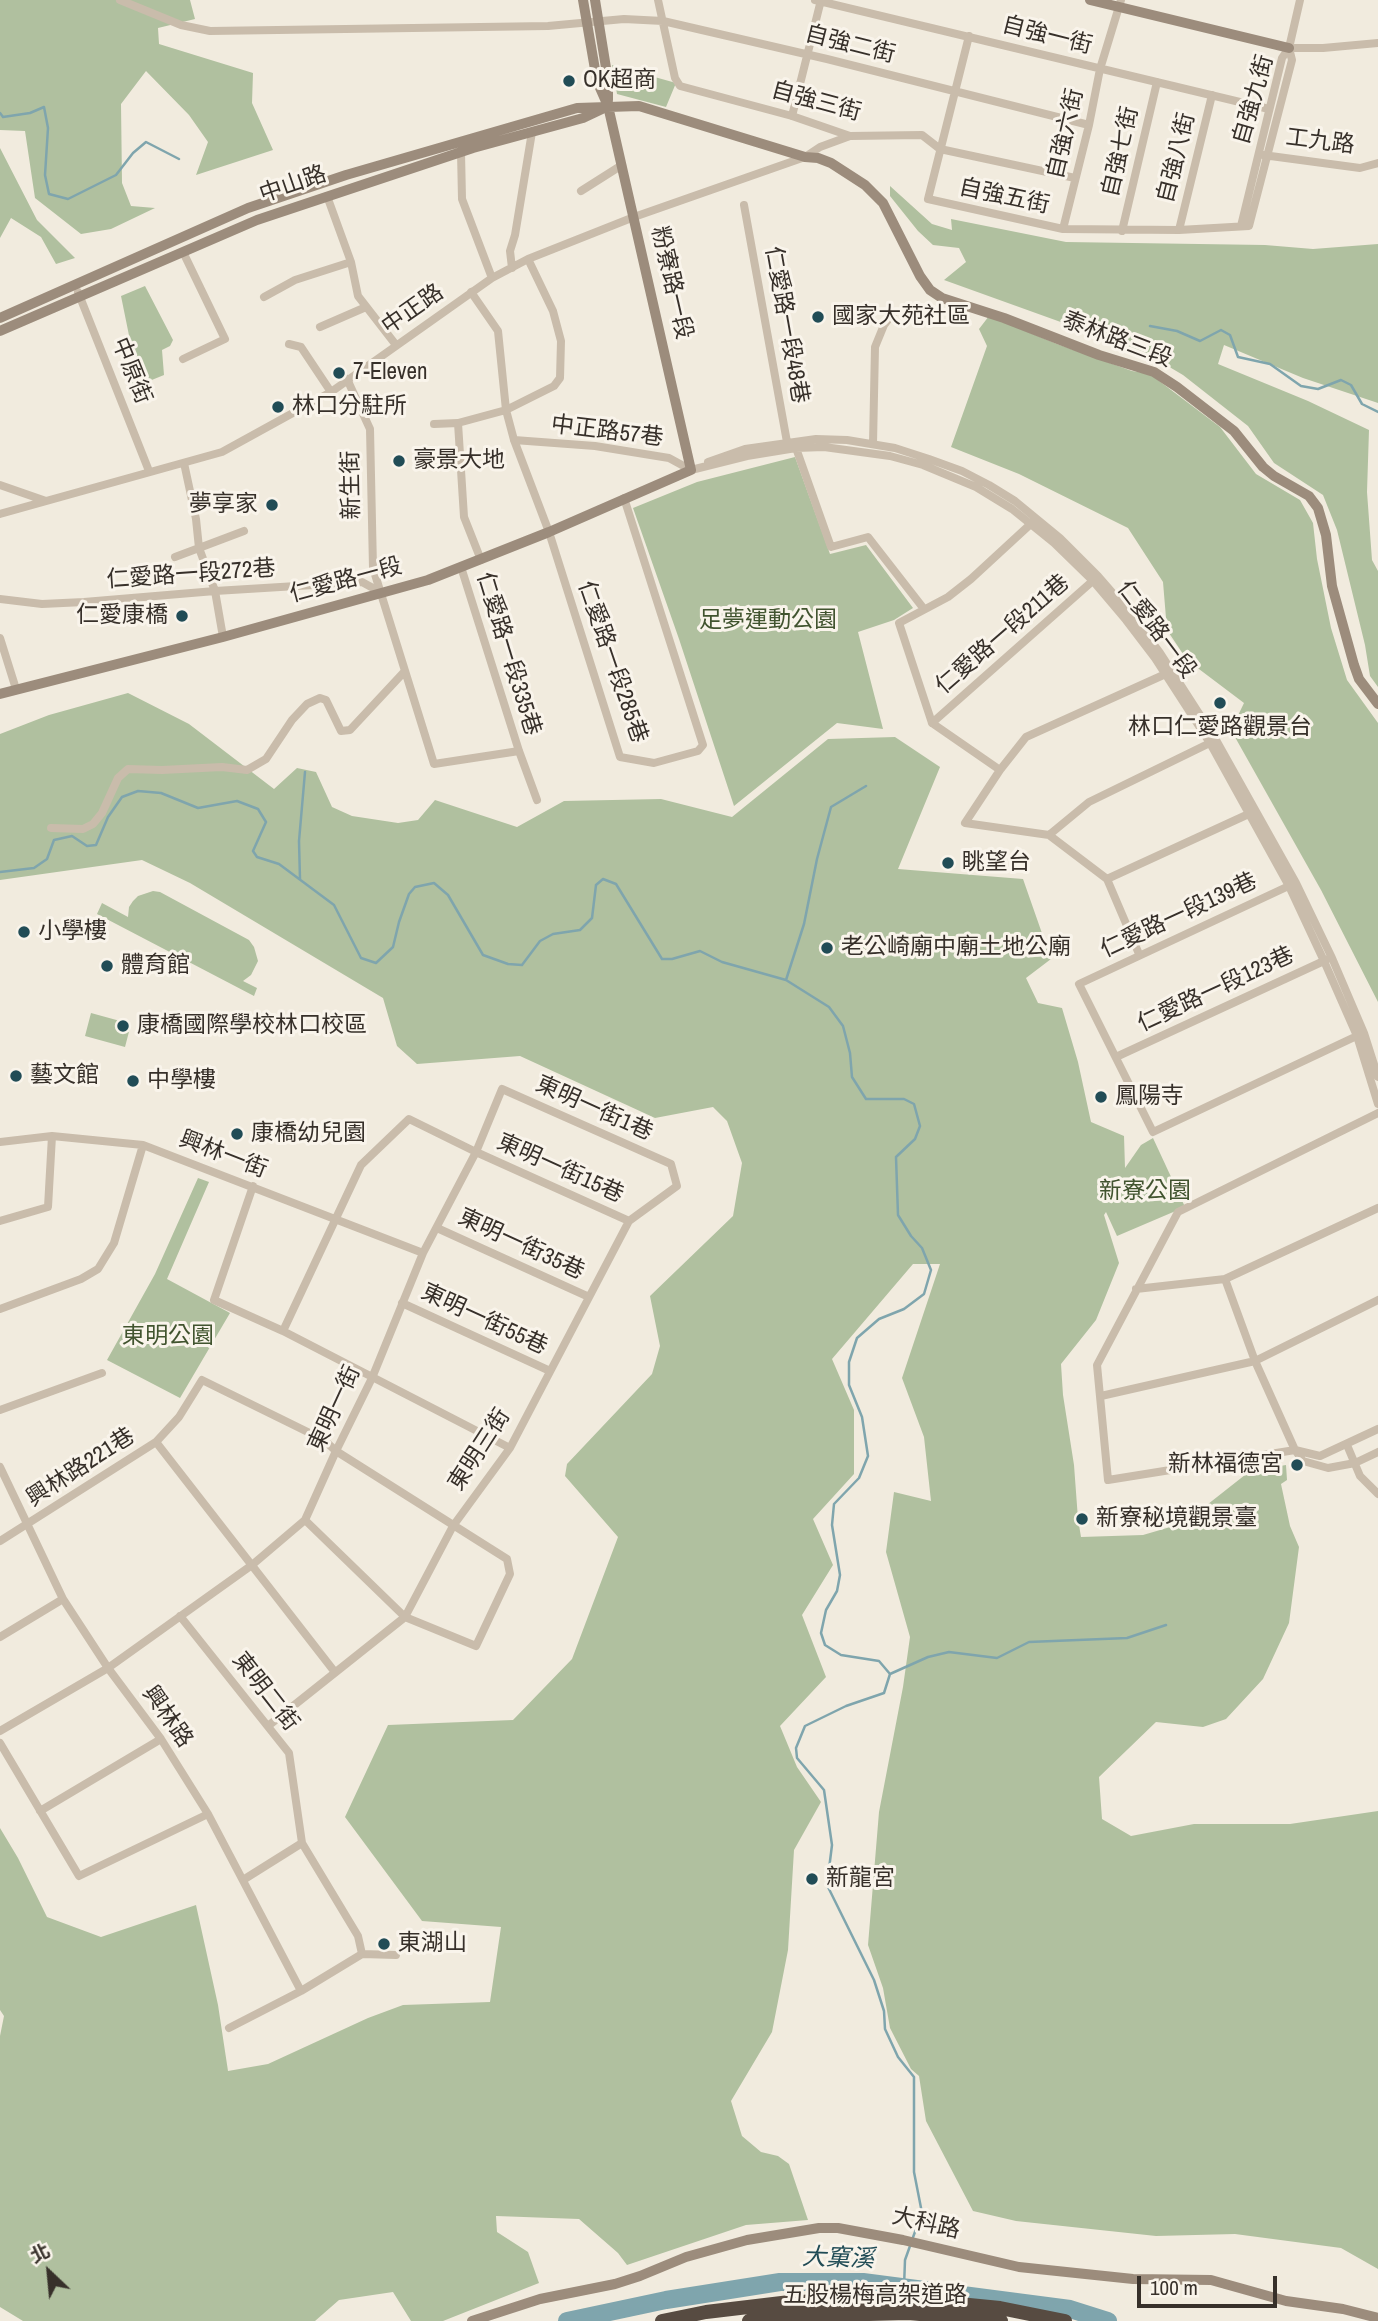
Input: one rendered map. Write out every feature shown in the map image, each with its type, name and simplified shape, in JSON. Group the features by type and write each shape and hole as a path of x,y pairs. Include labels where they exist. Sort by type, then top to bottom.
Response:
{"highway":[{"name":"五股楊梅高架道路","path":"662,2321 790,2301 877,2300 929,2301 1000,2308 1065,2321"},
{"name":"五股楊梅高架道路","path":"749,2321 790,2316 908,2314 1001,2321"}],"main road":[{"name":"粉寮路一段","path":"583,0 593,22 608,80 608,106 691,470"},
{"name":"粉寮路一段","path":"593,22 595,0"},
{"path":"1090,0 1120,4 1289,48"},
{"name":"中山路","path":"0,318 183,252 257,220 461,152 583,118 608,106"},
{"name":"中山路","path":"0,331 261,204 370,168 577,108 639,106 805,157"},
{"name":"泰林路三段","path":"805,157 831,163 877,196 920,276 930,289 942,298 1154,372 1234,431 1263,467 1274,476 1309,496 1323,520 1332,586 1354,665 1359,679 1378,704"},
{"name":"仁愛路一段","path":"0,694 223,637 428,580 549,532 691,470"},
{"name":"大科路","path":"472,2321 540,2299 615,2284 686,2258 747,2240 819,2228 838,2228 903,2240 1019,2267 1133,2279 1211,2280 1286,2301 1343,2309 1378,2318"}],"street":[{"name":"自強二街","path":"120,0 181,25 210,31 548,26 624,19 663,21 1089,125"},
{"path":"658,0 663,21"},
{"path":"792,116 819,0"},
{"name":"自強一街","path":"819,0 1269,109"},
{"path":"1300,0 1289,48 1378,43"},
{"name":"自強六街","path":"1063,229 1100,69 1120,4"},
{"name":"自強三街","path":"663,21 675,78 680,86 792,116 850,136 922,135 940,149 1075,178"},
{"name":"自強五街","path":"969,37 928,200 1063,229 1179,230 1241,226"},
{"name":"自強九街","path":"1289,48 1292,60 1249,226 1241,226 1282,58 1289,48"},
{"name":"自強七街","path":"1122,230 1157,82"},
{"name":"自強八街","path":"1179,230 1212,95"},
{"path":"512,268 510,251 532,132"},
{"name":"中正路","path":"0,514 222,452 331,391 471,292 528,259 634,217 805,157 820,147 850,136"},
{"path":"461,152 462,199 492,278"},
{"name":"工九路","path":"1258,154 1360,168 1378,163"},
{"path":"581,191 622,164"},
{"path":"327,196 351,262 358,296 396,345"},
{"name":"仁愛路一段48巷","path":"744,205 788,442"},
{"path":"183,252 225,339 183,359"},
{"path":"434,424 458,423 506,410 554,386 560,378 561,341 553,311 528,259"},
{"path":"264,297 295,280 351,262"},
{"name":"中原街","path":"78,291 149,471"},
{"name":"中正路57巷","path":"471,292 498,331 506,410 514,440 549,532"},
{"path":"320,327 366,307"},
{"path":"873,444 874,347 884,325 894,313"},
{"path":"289,344 301,347 331,391"},
{"name":"新生街","path":"348,379 370,429 373,568 382,593"},
{"path":"458,423 464,517 481,560"},
{"name":"仁愛路一段","path":"691,470 716,458 745,449 816,439 873,444 929,458 962,471 1006,496 1131,614 1169,672 1213,741 1292,885 1328,960 1378,1077"},
{"name":"中正路57巷","path":"514,440 595,446 669,458 691,470"},
{"path":"788,442 796,448 831,547 868,537 924,609"},
{"name":"仁愛路一段","path":"691,470 747,456 796,448 858,450 923,465 976,486 1034,521"},
{"path":"184,463 199,548 215,591 223,637"},
{"path":"0,485 46,501"},
{"name":"仁愛路一段285巷","path":"549,532 620,757 654,764 698,751 703,746 624,498"},
{"name":"仁愛路一段211巷","path":"1000,770 932,723 899,623 948,597 1034,521"},
{"path":"175,557 244,531"},
{"name":"仁愛路一段335巷","path":"461,568 537,800"},
{"name":"仁愛路一段211巷","path":"932,723 1095,579"},
{"name":"仁愛路一段272巷","path":"0,599 42,604 85,602 362,582 382,593"},
{"name":"仁愛路一段335巷","path":"382,593 434,764 519,751"},
{"path":"0,638 16,689"},
{"path":"51,828 83,830 93,824 102,813 118,778 128,769 162,771 222,767 247,770 266,759 292,720 307,704 320,698 326,699 341,732 350,730 405,671"},
{"path":"1139,954 1107,879 1049,835 965,823 1000,770 1026,737 1169,672"},
{"path":"1049,835 1089,802 1213,741"},
{"path":"1107,879 1253,812"},
{"name":"仁愛路一段139巷","path":"1116,1057 1079,984 1292,885"},
{"name":"仁愛路一段123巷","path":"1116,1057 1328,960"},
{"path":"1116,1057 1153,1132 1360,1035"},
{"name":"仁愛路一段","path":"1360,1035 1378,1104"},
{"name":"東明一街","path":"0,1731 108,1668 251,1565 305,1520 372,1378 423,1253 476,1152 502,1089"},
{"name":"東明一街1巷","path":"502,1089 671,1164"},
{"path":"1378,1113 1178,1212 1097,1365 1108,1480 1295,1450 1320,1455 1378,1429"},
{"name":"東明一街15巷","path":"336,1218 361,1165 409,1119 629,1221"},
{"path":"0,1221 48,1207 52,1136"},
{"name":"興林一街","path":"0,1142 52,1136 143,1145 423,1253"},
{"path":"0,1309 81,1279 98,1269 114,1243 143,1145"},
{"name":"東明三街","path":"268,1726 405,1617 453,1526 510,1448 629,1221 677,1186 671,1164"},
{"path":"253,1186 214,1300 283,1331 510,1448"},
{"path":"1136,1289 1225,1279 1378,1208"},
{"path":"283,1331 336,1218"},
{"name":"東明一街35巷","path":"438,1228 589,1297"},
{"path":"1225,1279 1255,1361 1295,1450 1303,1461 1328,1468 1355,1463 1378,1452"},
{"path":"1101,1396 1255,1361 1378,1300"},
{"name":"東明一街55巷","path":"402,1303 550,1371"},
{"path":"0,1410 103,1373"},
{"name":"興林路221巷","path":"0,1541 156,1442 179,1417 202,1380 324,1440 336,1451"},
{"path":"156,1442 334,1671"},
{"path":"1347,1445 1360,1476 1378,1494"},
{"path":"305,1520 405,1617 476,1646 510,1574 508,1559 336,1451"},
{"name":"興林路","path":"0,1467 63,1599 108,1668 161,1739 208,1814 301,1992"},
{"path":"0,1637 63,1599"},
{"name":"東明二街","path":"180,1616 289,1753 302,1843 358,1936 362,1954"},
{"path":"40,1811 161,1739"},
{"path":"0,1743 79,1876 208,1814"},
{"path":"243,1880 302,1843"},
{"path":"229,2028 301,1992 362,1954 396,1955"}],"green space":[{"path":"0,0 190,0 195,19 158,28 159,44 253,73 252,103 273,150 196,175 208,142 189,115 146,71 121,104 122,183 131,206 155,208 111,229 81,234 35,198 25,131 0,130"},
{"path":"612,65 676,83 666,107 617,94"},
{"path":"0,148 37,220 75,258 56,264 41,237 11,218 0,238"},
{"path":"890,186 932,224 952,230 951,219 1066,242 1265,245 1313,249 1378,244 1378,403 1303,378 1224,345 1218,364 1308,401 1369,430 1367,492 1372,560 1378,571 1378,687 1370,676 1337,530 1323,495 1274,463 1248,426 1183,375 1144,352 944,280 966,262 959,248 933,245 890,196"},
{"path":"145,286 173,340 170,346 162,350 164,375 132,388 128,370 135,365 121,296"},
{"path":"989,316 1057,344 1132,371 1150,374 1220,427 1256,474 1300,500 1313,523 1317,559 1331,628 1347,680 1378,723 1378,1002 1321,890 1231,730 1244,703 1187,660 1167,630 1163,582 1128,528 1019,474 951,447 987,346 979,329"},
{"name":"足夢運動公園","path":"795,457 830,554 866,545 913,608 894,620 858,632 883,729 837,723 734,806 633,508 697,482"},
{"name":"新寮公園","path":"128,693 189,724 274,789 297,768 316,772 332,807 352,816 398,823 418,820 435,800 517,827 564,801 661,799 732,817 828,739 895,737 940,767 898,869 1023,879 1051,959 1026,978 1038,1003 1062,1008 1078,1062 1091,1122 1124,1136 1125,1168 1141,1145 1153,1138 1185,1207 1117,1236 1106,1212 1104,1215 1119,1263 1096,1320 1061,1364 1081,1537 1143,1535 1184,1523 1250,1471 1286,1465 1287,1480 1281,1484 1290,1526 1299,1547 1289,1623 1263,1679 1226,1719 1203,1727 1156,1722 1099,1777 1102,1819 1131,1836 1194,1824 1290,1824 1378,1811 1378,2269 1341,2248 1235,2234 1156,2236 1016,2221 973,2211 926,2121 919,2076 911,2069 890,2028 883,1988 868,1945 879,1812 910,1637 886,1552 894,1492 931,1501 924,1437 902,1378 940,1264 913,1264 832,1359 854,1410 854,1474 813,1519 833,1565 802,1615 826,1677 780,1726 797,1767 821,1802 794,1850 788,1950 772,2032 731,2101 742,2136 761,2152 778,2156 789,2164 808,2220 746,2225 627,2265 618,2253 579,2219 496,2216 497,2232 528,2252 539,2283 443,2321 411,2321 393,2292 339,2300 315,2321 23,2321 0,2307 0,2036 4,2016 0,2010 0,1828 47,1917 101,1937 196,1905 218,2005 228,2071 268,2064 368,2018 403,2005 490,2002 501,1927 422,1921 345,1817 388,1725 513,1720 572,1659 618,1537 565,1476 567,1464 652,1374 660,1346 650,1296 733,1216 742,1163 727,1121 713,1107 655,1118 520,1056 417,1064 397,1046 383,998 190,883 142,860 0,880 0,734 49,715"},
{"path":"153,891 160,892 249,940 258,961 251,975 243,981 257,988 254,996 97,914 102,903 128,917 133,901 138,896"},
{"path":"91,1013 131,1024 125,1047 85,1036"},
{"name":"東明公園","path":"198,1178 209,1182 167,1279 230,1313 180,1398 107,1360 155,1274"}],"waterway":[{"path":"0,113 3,117 30,113 44,107 48,128 45,175 49,194 68,199 116,175 133,153 146,142 179,159"},
{"path":"1150,326 1177,331 1200,341 1221,330 1230,335 1238,357 1270,364 1301,386 1318,389 1341,380 1351,385 1362,404 1378,412"},
{"path":"300,879 299,841 305,772"},
{"path":"786,980 804,924 831,807 866,786"},
{"path":"0,872 34,868 47,859 54,840 72,836 87,846 96,845 108,817 122,797 138,791 161,793 198,808 237,801 258,809 266,822 253,851 257,857 279,864 334,905 361,958 376,963 393,947 409,894 415,887 434,883 448,895 483,955 508,964 522,965 540,941 553,934 580,930 592,918 596,885 603,879 616,884 662,959 700,951 722,962 786,980 829,1007 843,1026 850,1053 852,1077 866,1099 904,1099 914,1104 920,1126 915,1139 896,1157 898,1215 922,1248 931,1270 924,1294 904,1309 879,1319 857,1338 849,1362 849,1385 862,1417 868,1456 859,1478 834,1504 832,1525 840,1575 837,1591 826,1610 821,1633 825,1645 841,1655 879,1661 890,1674 884,1693 846,1706 805,1726 796,1748 797,1758 824,1790 832,1845 827,1885 874,1980 884,2011 885,2029 898,2057 914,2077 914,2172 922,2213 912,2240"},
{"path":"890,1674 928,1657 949,1652 997,1658 1029,1642 1127,1638 1166,1625"},
{"path":"904,2287 905,2260 910,2246"},
{"name":"大窠溪","path":"567,2321 666,2300 780,2282 863,2282 1070,2309 1108,2321"}],"place":[{"name":"OK超商","path":"569,81"},
{"name":"國家大苑社區","path":"818,317"},
{"name":"7-Eleven","path":"339,373"},
{"name":"林口分駐所","path":"278,407"},
{"name":"豪景大地","path":"399,461"},
{"name":"夢享家","path":"272,505"},
{"name":"仁愛康橋","path":"182,616"},
{"name":"林口仁愛路觀景台","path":"1220,703"},
{"name":"眺望台","path":"948,863"},
{"name":"小學樓","path":"24,932"},
{"name":"老公崎廟中廟土地公廟","path":"827,948"},
{"name":"體育館","path":"107,966"},
{"name":"康橋國際學校林口校區","path":"123,1026"},
{"name":"藝文館","path":"16,1076"},
{"name":"中學樓","path":"133,1081"},
{"name":"鳳陽寺","path":"1101,1097"},
{"name":"康橋幼兒園","path":"237,1134"},
{"name":"新林福德宮","path":"1297,1465"},
{"name":"新寮秘境觀景臺","path":"1082,1519"},
{"name":"新龍宮","path":"812,1879"},
{"name":"東湖山","path":"384,1944"}]}
